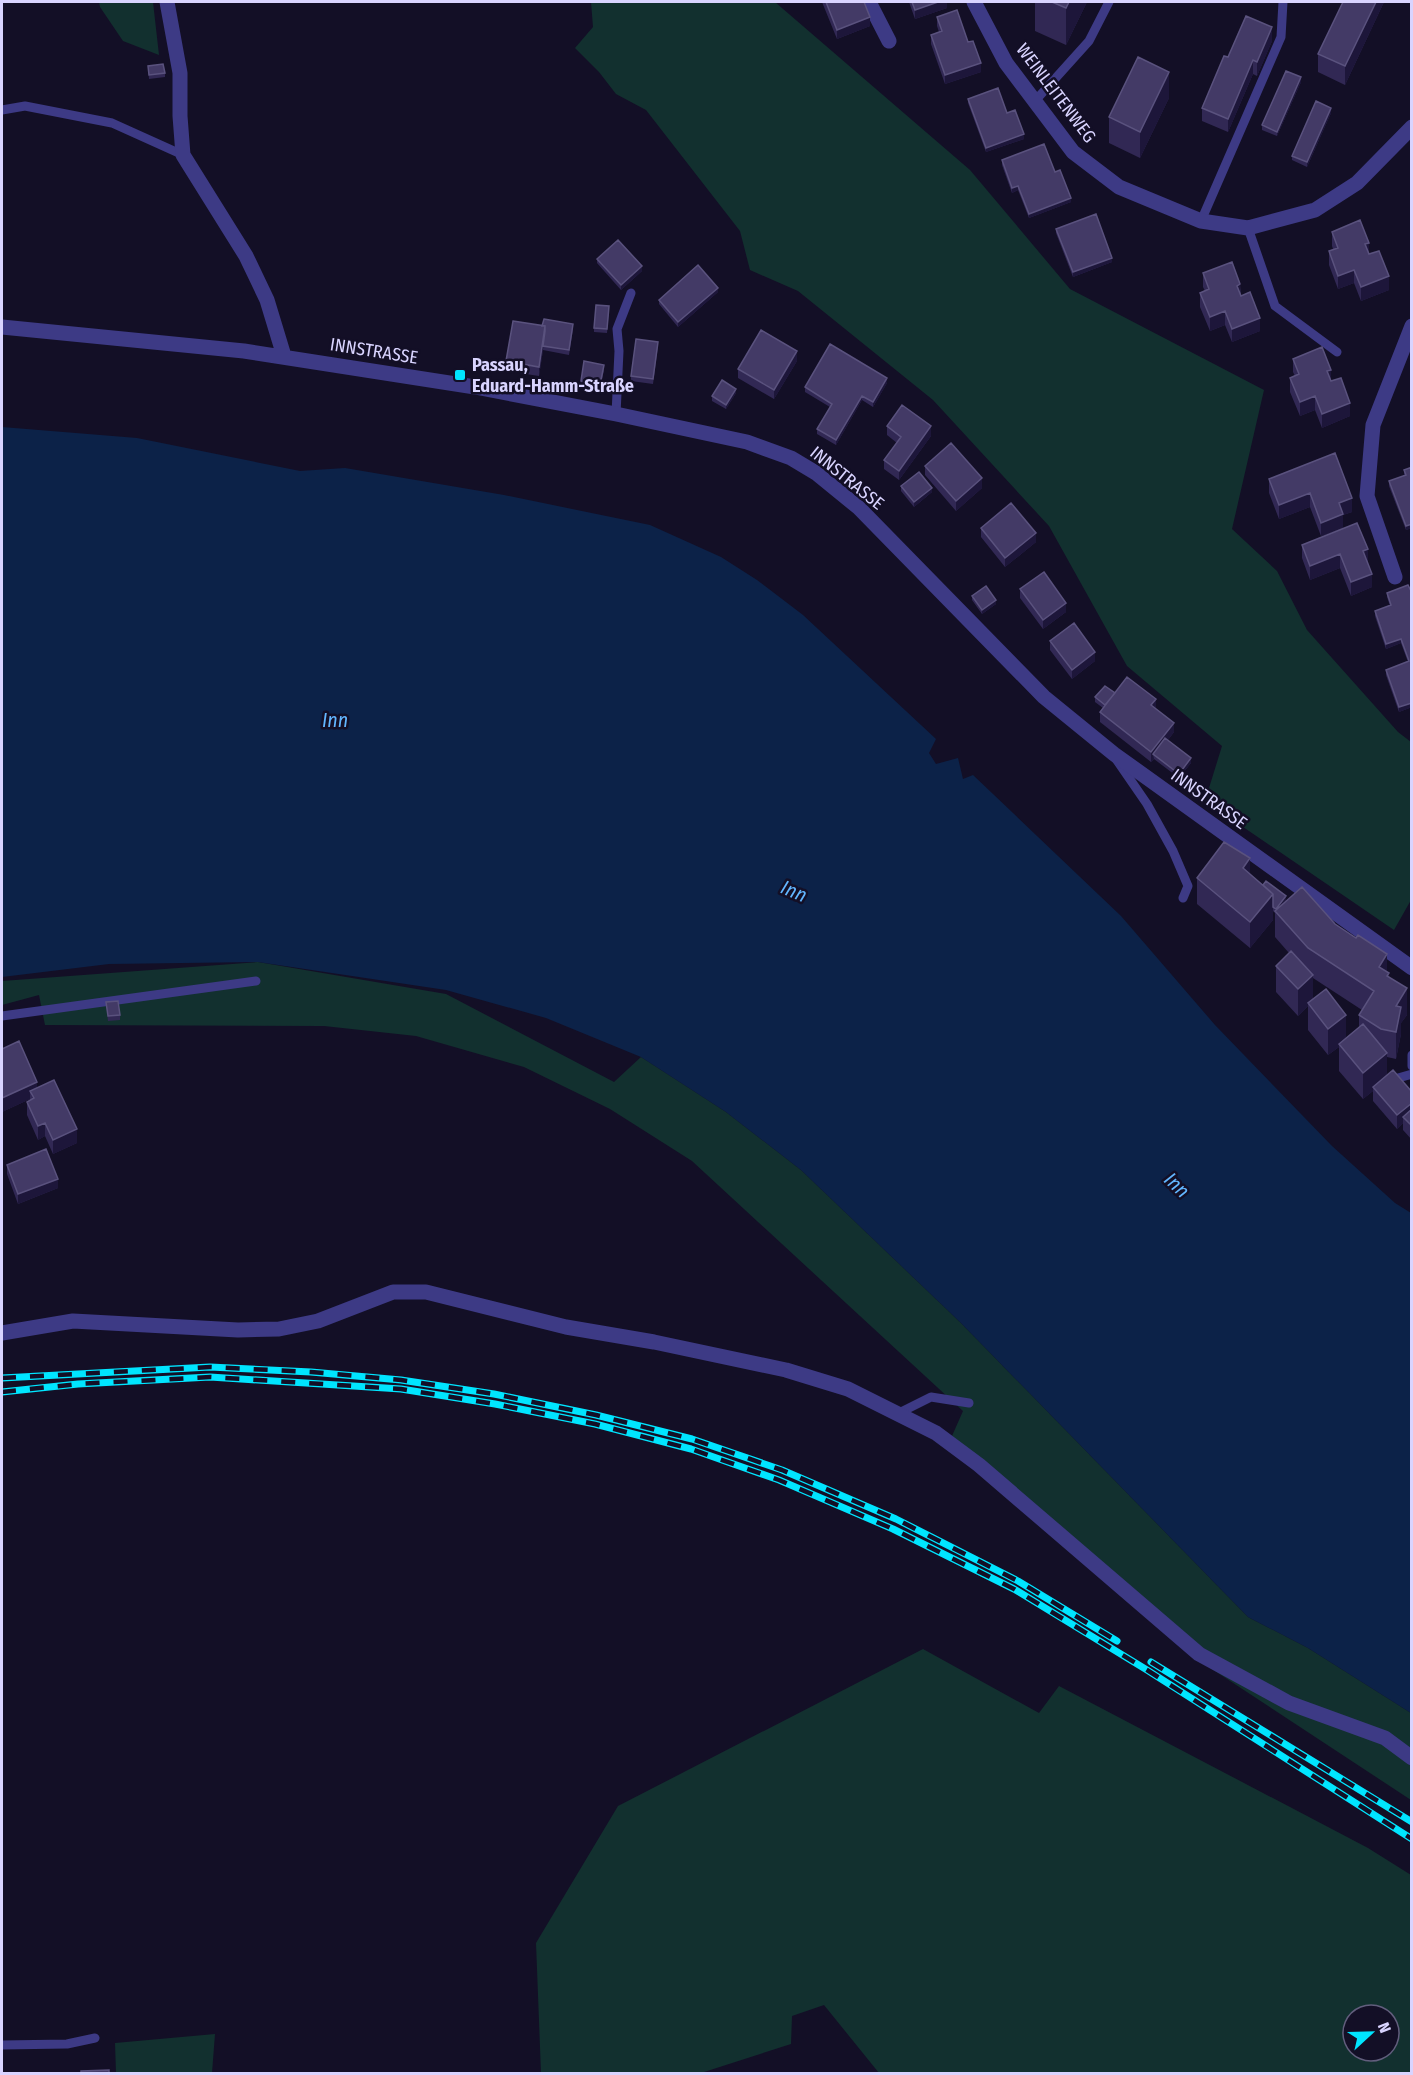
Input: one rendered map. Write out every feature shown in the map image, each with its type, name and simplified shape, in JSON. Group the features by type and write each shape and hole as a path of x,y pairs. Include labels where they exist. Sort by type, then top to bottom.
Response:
{"street":[{"path":"167,2 180,74 183,155 246,256 267,300 284,356"},
{"path":"869,2 889,41"},
{"name":"WEINLEITENWEG","path":"974,2 1006,63 1073,152 1119,187 1201,221 1248,228 1315,210 1357,183 1412,127"},
{"path":"1395,577 1367,496 1373,425 1412,326"},
{"name":"INNSTRASSE","path":"2,327 284,356 475,387 747,442 791,458 816,473 859,508 1044,697 1114,754 1412,968"},
{"path":"2,1333 73,1321 238,1330 279,1329 318,1321 393,1292 426,1292 566,1327 654,1342 786,1370 848,1389 936,1433 979,1465 1199,1654 1289,1703 1385,1738 1412,1758"}],"lane":[{"path":"1035,101 1089,41 1109,2"},
{"path":"1201,221 1281,37 1283,2"},
{"path":"2,110 25,106 112,123 183,155"},
{"path":"1248,228 1275,306 1337,352"},
{"path":"616,414 619,351 617,329 631,293"},
{"path":"1114,754 1122,771 1147,804 1173,851 1188,886 1183,898"},
{"path":"2,1016 256,981"},
{"path":"1412,1055 1412,1066"},
{"path":"1390,1080 1412,1074"},
{"path":"899,1413 931,1397 969,1403"},
{"path":"2,2045 67,2044 95,2038"}],"green space":[{"path":"99,2 153,2 159,55 123,41"},
{"path":"591,2 775,2 970,170 1070,289 1264,390 1232,529 1277,571 1307,630 1398,732 1411,742 1411,900 1394,930 1205,801 1222,746 1127,666 1049,526 933,400 798,291 750,270 740,231 646,110 616,94 599,72 575,48 593,27"},
{"path":"258,962 446,994 614,1082 641,1057 726,1112 801,1170 961,1323 1248,1617 1308,1648 1411,1713 1411,1800 1186,1652 952,1436 963,1411 692,1161 610,1109 524,1067 416,1036 324,1026 45,1025 39,995 2,1005 2,981"},
{"path":"923,1649 1039,1713 1059,1686 1368,1848 1411,1875 1411,2073 879,2073 824,2005 792,2016 791,2044 701,2073 541,2073 536,1943 618,1806"},
{"path":"215,2034 212,2073 116,2073 115,2043"}],"water":[{"name":"Inn","path":"2,427 137,438 300,471 345,468 504,495 650,525 721,557 757,580 803,615 936,739 929,753 936,764 958,758 963,779 973,775 1121,916 1215,1025 1332,1146 1395,1203 1411,1213 1411,1713 1308,1648 1248,1617 961,1323 801,1170 726,1112 641,1057 546,1018 446,990 258,962 109,964 2,977"}],"building":[{"path":"826,2 864,2 870,17 837,30"},
{"path":"912,2 938,2 915,10"},
{"path":"1052,2 1069,2 1066,8"},
{"path":"1343,2 1376,2 1345,66 1318,54"},
{"path":"957,10 968,42 973,41 981,63 945,75 931,35 942,31 937,17"},
{"path":"1246,16 1272,27 1257,62 1253,60 1228,119 1202,108 1224,56 1228,57"},
{"path":"1138,57 1169,72 1140,132 1109,117"},
{"path":"163,64 165,73 149,75 148,66"},
{"path":"1286,71 1301,77 1277,132 1262,125"},
{"path":"998,88 1007,113 1015,110 1024,134 986,148 968,99"},
{"path":"1316,101 1331,108 1307,162 1292,156"},
{"path":"1044,144 1055,172 1060,170 1071,198 1029,214 1018,186 1012,188 1002,160"},
{"path":"1096,214 1112,258 1073,272 1056,229"},
{"path":"1360,220 1369,243 1365,244 1369,254 1379,251 1389,276 1361,287 1354,270 1338,276 1329,251 1338,248 1332,232"},
{"path":"618,240 642,266 621,285 597,259"},
{"path":"1232,262 1240,284 1237,286 1241,296 1250,292 1260,318 1232,329 1225,311 1210,317 1200,293 1209,289 1203,273"},
{"path":"698,265 718,288 678,322 659,300"},
{"path":"596,305 609,306 607,329 594,328"},
{"path":"544,319 573,324 569,350 543,346"},
{"path":"513,321 545,326 539,367 506,361"},
{"path":"761,330 797,351 774,390 738,369"},
{"path":"636,339 658,342 653,379 631,376"},
{"path":"830,344 887,378 873,402 862,396 836,440 817,429 832,404 805,387"},
{"path":"1322,347 1331,370 1327,371 1331,381 1341,378 1350,403 1322,414 1315,396 1300,402 1290,378 1299,374 1293,359"},
{"path":"584,361 604,365 600,385 581,381"},
{"path":"722,380 736,389 726,405 712,396"},
{"path":"902,405 931,426 899,471 884,460 901,437 887,426"},
{"path":"951,443 982,478 956,501 925,466"},
{"path":"1335,453 1352,498 1339,503 1343,514 1321,523 1310,493 1279,505 1269,479"},
{"path":"1412,467 1412,524 1406,526 1389,481 1406,475 1404,470"},
{"path":"919,472 932,488 914,502 901,486"},
{"path":"1011,503 1036,533 1005,558 981,528"},
{"path":"1357,523 1368,549 1363,551 1372,574 1351,582 1340,554 1310,566 1302,545"},
{"path":"1044,572 1066,603 1043,620 1020,589"},
{"path":"1408,585 1412,593 1412,703 1399,707 1386,670 1409,661 1401,639 1386,644 1375,611 1391,605 1387,593"},
{"path":"986,586 996,600 982,610 972,596"},
{"path":"1074,623 1095,652 1072,670 1050,641"},
{"path":"1127,677 1156,699 1151,705 1174,723 1151,752 1100,712"},
{"path":"1105,686 1115,693 1105,705 1095,697"},
{"path":"1165,738 1191,758 1179,774 1153,754"},
{"path":"1224,842 1250,858 1243,868 1273,894 1250,922 1197,878"},
{"path":"1266,881 1286,896 1276,909 1273,907 1273,894 1263,885"},
{"path":"1302,887 1335,924 1356,938 1358,935 1387,954 1379,967 1389,973 1387,976 1407,988 1396,1006 1401,1007 1396,1032 1381,1029 1359,1015 1374,991 1308,948 1275,911"},
{"path":"1291,951 1313,975 1298,989 1276,966"},
{"path":"1326,989 1346,1015 1328,1029 1308,1003"},
{"path":"118,1001 120,1015 108,1016 106,1002"},
{"path":"1363,1024 1387,1053 1363,1073 1339,1044"},
{"path":"19,1041 37,1082 2,1098 2,1049"},
{"path":"1393,1070 1412,1092 1412,1103 1397,1115 1373,1087"},
{"path":"54,1080 77,1129 53,1140 45,1123 38,1126 27,1102 34,1098 30,1091"},
{"path":"1412,1109 1412,1126 1403,1117"},
{"path":"46,1149 58,1179 18,1194 7,1165"},
{"path":"109,2070 109,2073 81,2073 81,2071"}],"railway":[{"path":"2,1378 210,1367 311,1372 401,1380 494,1394 596,1415 692,1439 782,1470 896,1519 1018,1581 1117,1641"},
{"path":"2,1392 78,1384 210,1377 401,1389 495,1404 595,1424 691,1449 779,1480 893,1529 1014,1589 1147,1670 1412,1839"},
{"path":"1151,1662 1412,1822"}],"place":[{"name":"Passau, Eduard-Hamm-Straße","path":"460,375"}]}
